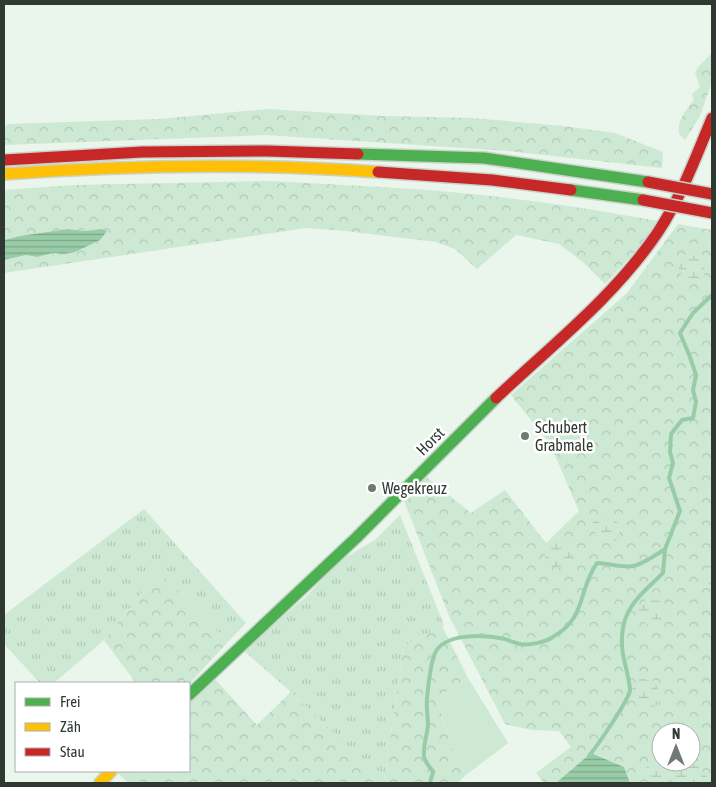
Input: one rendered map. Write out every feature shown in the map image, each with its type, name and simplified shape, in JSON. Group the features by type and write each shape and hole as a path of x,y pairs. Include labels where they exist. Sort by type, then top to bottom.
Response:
{"main road":[{"name":"Horst","path":"190,693 356,538 482,411 550,351 598,305 631,268 658,232 678,196 712,118"},
{"path":"4,160 142,152 268,150 484,158 648,182 712,194"},
{"path":"4,174 83,168 233,167 348,170 492,180 643,200 712,213"},
{"path":"100,783 110,772"}],"green space":[{"path":"712,53 712,82 700,116 685,140 679,134 679,124 694,100 692,94 700,87 695,72"},
{"path":"268,109 382,116 472,118 563,126 615,133 663,152 662,168 508,151 266,135 4,145 4,128 8,124 159,119"},
{"path":"268,181 456,192 572,207 658,221 633,254 605,284 583,262 559,244 516,235 477,269 455,249 436,242 306,228 4,273 4,260 26,255 37,257 53,253 75,252 87,245 101,229 85,231 67,229 4,240 4,190 75,185"},
{"path":"678,224 712,230 712,783 630,783 624,767 591,753 556,783 544,783 536,773 571,747 559,731 531,730 505,724 449,616 404,501 425,476 471,513 505,490 546,543 579,511 550,444 511,395 627,293"},
{"path":"686,254 701,257 705,270 703,279 698,282 686,281 679,271 678,264"},
{"path":"144,509 246,623 228,642 159,571 104,640 55,682 39,682 4,644 4,615"},
{"path":"600,514 615,517 620,530 618,539 613,542 601,541 594,531 592,524"},
{"path":"400,515 444,625 404,646 384,781 291,692 243,650 306,597 339,561 375,540"},
{"path":"552,540 567,543 571,556 569,565 564,568 552,567 545,557 544,550"},
{"path":"712,564 712,588 705,574"},
{"path":"159,571 228,642 190,683 135,682 104,640"},
{"path":"647,598 662,602 666,615 664,624 659,627 647,625 640,616 639,609"},
{"path":"442,626 468,678 436,698 455,755 466,775 458,783 128,783 117,772 190,772 190,701 214,678 257,725 291,692 384,780 404,646"},
{"path":"468,678 508,743 466,775 455,755 436,698"},
{"path":"640,678 655,682 660,695 658,704 653,707 641,705 634,696 632,689"},
{"path":"651,762 651,772 670,772 672,777 670,783 649,783 644,771"},
{"path":"701,770 708,778 707,783 687,783 676,777 674,772 701,772"}],"shaded area":[{"path":"67,229 85,231 101,229 107,231 100,240 75,252 53,253 37,257 26,255 4,260 4,240"},
{"path":"591,753 624,767 630,783 556,783"}],"waterway":[{"path":"589,756 612,723 630,690 623,655 623,628 630,608 663,573 665,549 680,511 669,478 673,463 670,452 671,434 682,420 693,418 696,402 693,390 696,375 680,333 693,313 712,295"},
{"path":"430,783 433,772 424,758 428,725 427,698 432,662 440,646 447,641 457,638 477,636 505,639 524,644 550,639 572,621 581,603 591,573 597,563 633,566 665,549"}],"traffic: fast":[{"path":"358,154 484,158 648,182"},
{"path":"571,190 643,200"},
{"path":"190,694 356,538 496,398"}],"traffic: slow":[{"path":"4,174 191,166 285,167 378,172"},
{"path":"100,783 110,772"}],"traffic: jam":[{"path":"496,398 582,320 641,256 674,205 712,118"},
{"path":"4,160 142,152 268,151 358,154"},
{"path":"378,172 492,180 571,190"},
{"path":"648,182 712,194"},
{"path":"643,200 712,213"}],"place":[{"name":"Schubert Grabmale","path":"525,436"},
{"name":"Wegekreuz","path":"372,488"}]}
